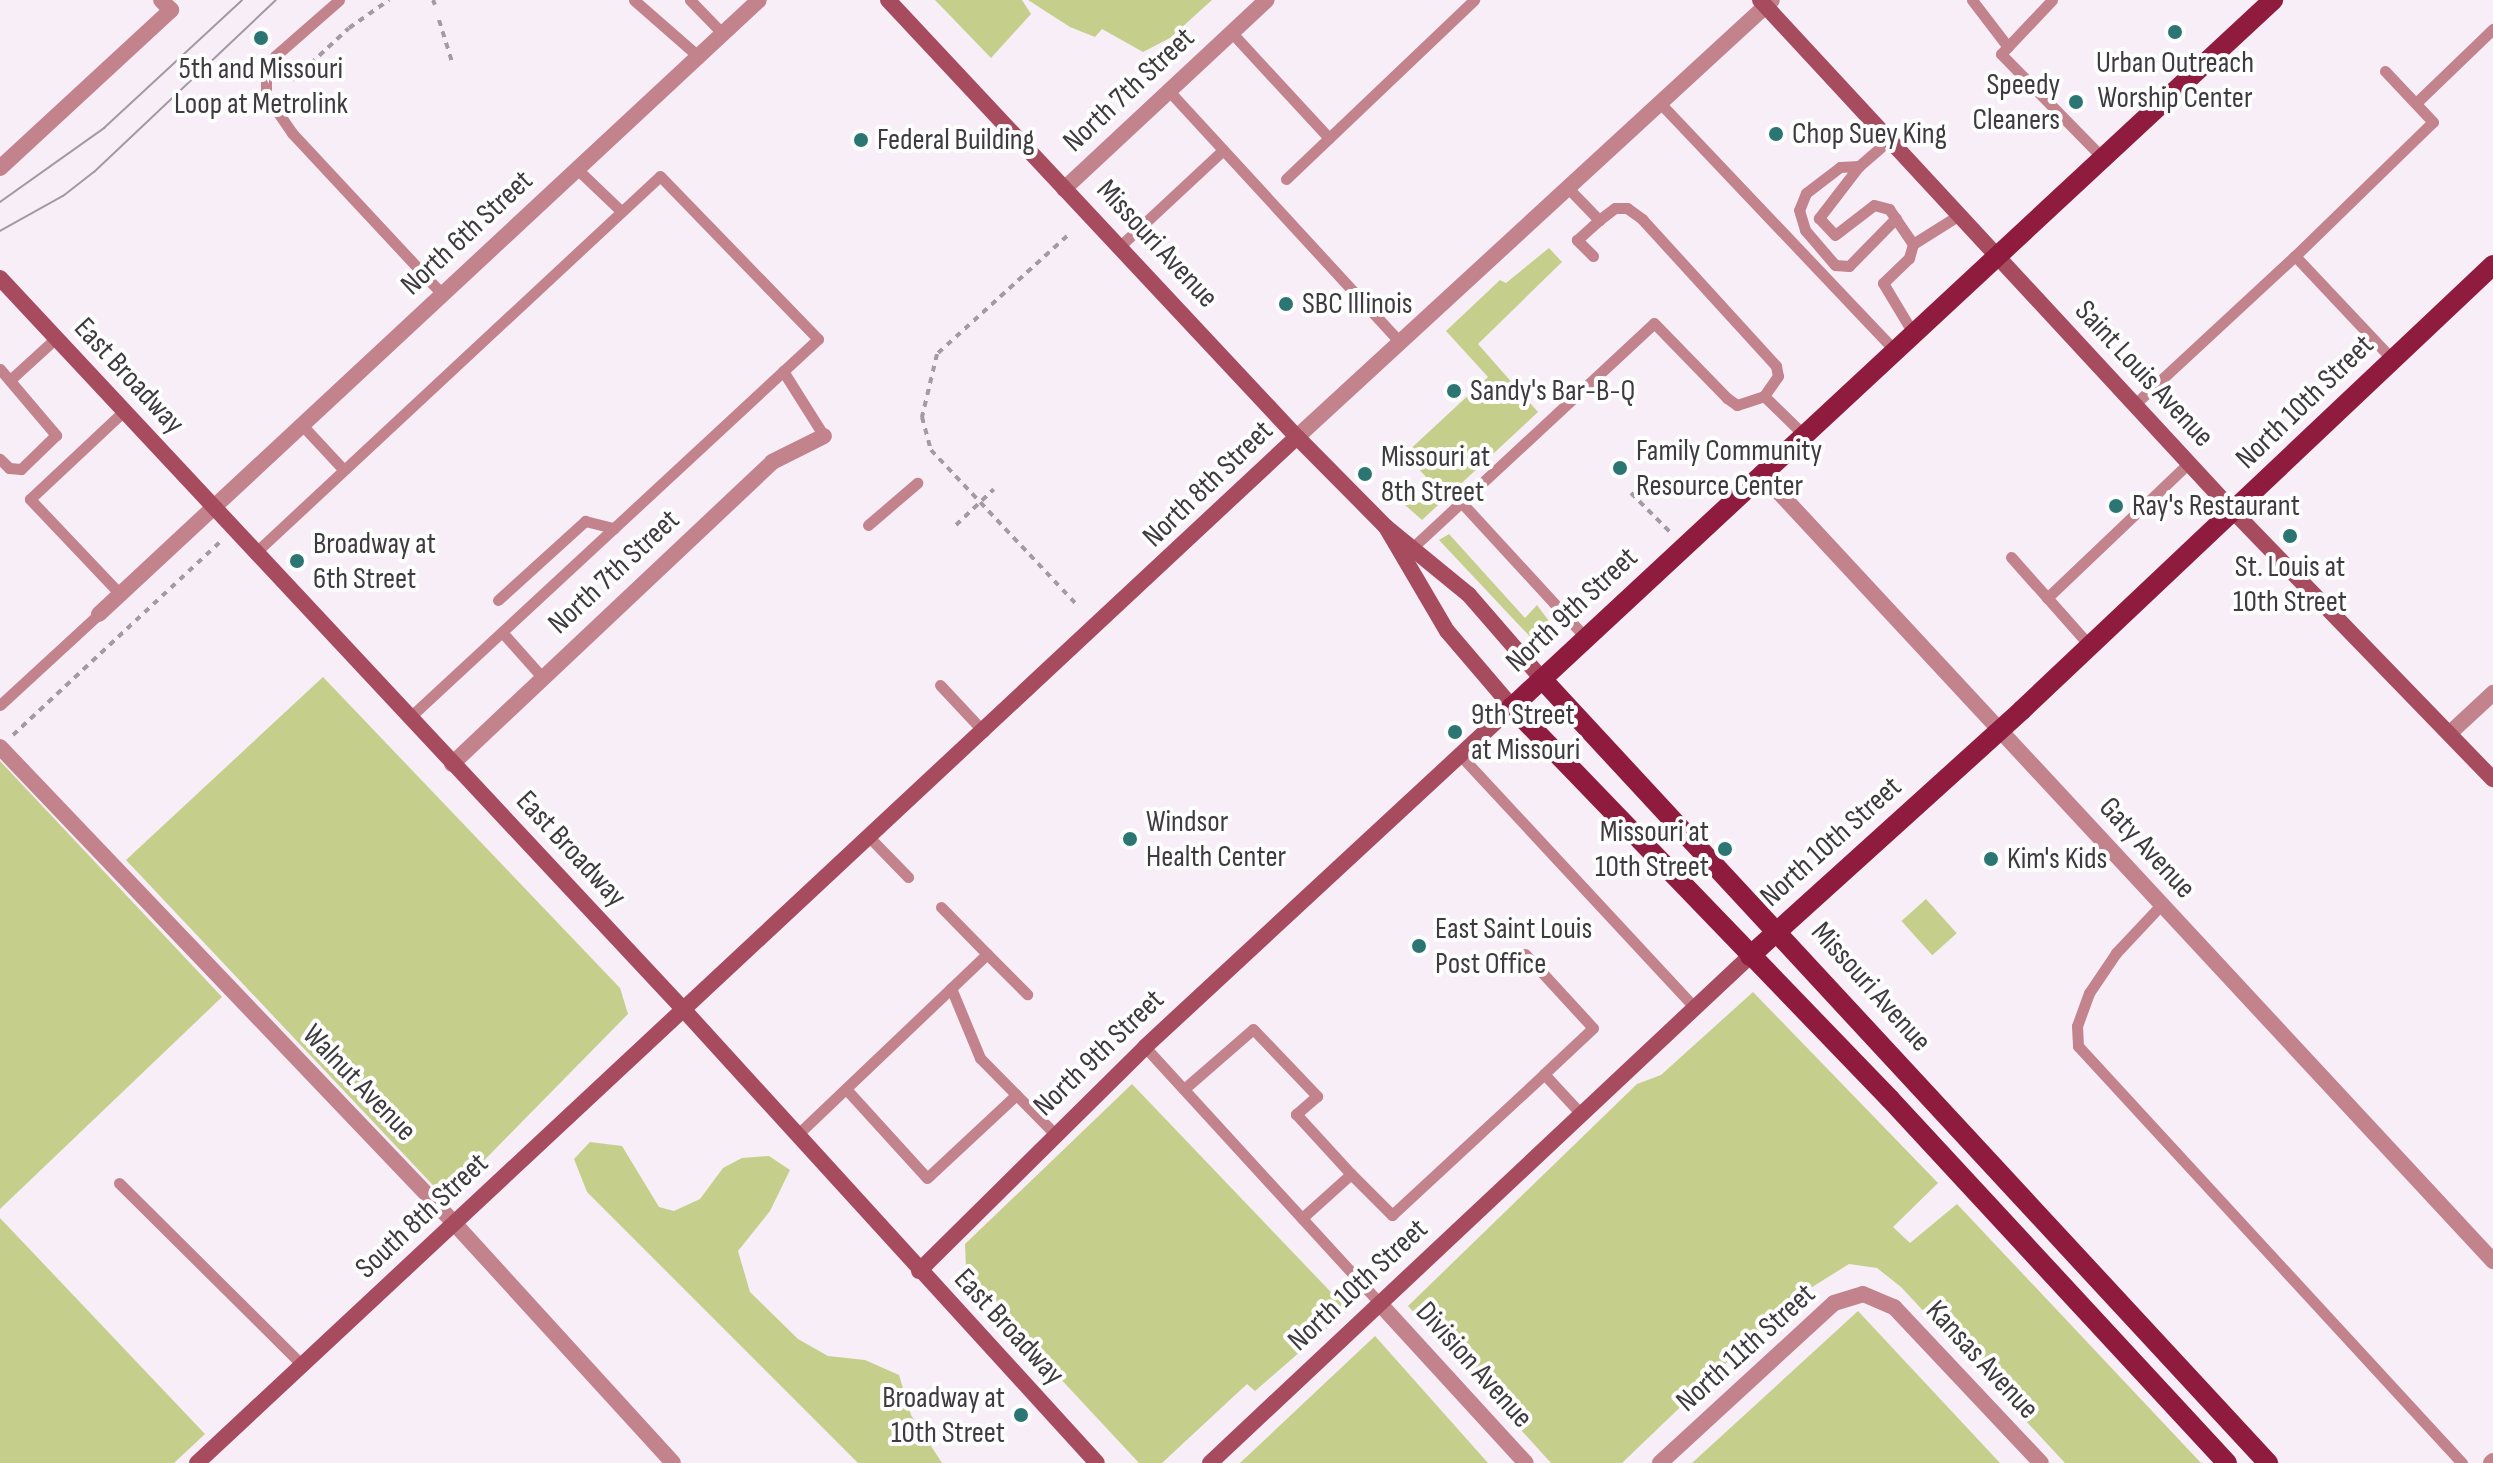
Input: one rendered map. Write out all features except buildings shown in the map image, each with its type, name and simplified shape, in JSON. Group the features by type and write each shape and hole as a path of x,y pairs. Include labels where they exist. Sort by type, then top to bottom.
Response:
{"main road":[{"name":"Missouri Avenue","path":"888,0 1297,437 1386,527 1469,595 1542,679 1779,929 2268,1463"},
{"name":"North 9th Street","path":"919,1271 1145,1047 2273,0"},
{"name":"Saint Louis Avenue","path":"1766,2 1889,140 2234,512 2493,779"},
{"name":"North 10th Street","path":"1210,1463 1779,929 2000,731 2493,265"},
{"name":"East Broadway","path":"0,278 683,1009 1097,1463"},
{"name":"North 8th Street","path":"683,1009 984,732 1297,437"},
{"name":"Missouri Avenue","path":"1386,527 1447,631 1512,707 2227,1463"},
{"name":"South 8th Street","path":"197,1463 683,1009"}],"street":[{"name":"North 6th Street","path":"99,614 759,0"},
{"name":"North 7th Street","path":"1064,189 1267,0"},
{"name":"North 8th Street","path":"1297,437 1766,2"},
{"path":"0,168 166,5"},
{"name":"North 7th Street","path":"452,764 772,462 824,436"},
{"name":"Gaty Avenue","path":"1761,473 2493,1261"},
{"path":"2450,733 2493,693"},
{"name":"Walnut Avenue","path":"0,747 455,1224 673,1463"},
{"name":"North 11th Street","path":"1660,1463 1834,1303 1863,1294 1879,1298"},
{"name":"Kansas Avenue","path":"1879,1298 2041,1463"},
{"name":"Division Avenue","path":"1381,1305 1526,1463"}],"lane":[{"path":"339,0 275,56 266,73 266,95 292,133 442,294"},
{"path":"634,0 698,56"},
{"path":"690,0 722,33"},
{"path":"1286,179 1474,0"},
{"path":"1972,0 2008,47"},
{"path":"2052,0 2001,54 2103,158"},
{"path":"2416,103 2493,29"},
{"path":"1232,33 1329,138"},
{"path":"2135,404 2295,256 2433,122 2385,71"},
{"path":"1169,91 1400,342"},
{"path":"1660,103 1894,350"},
{"path":"1889,140 1859,166 1853,179 1820,211 1821,225 1835,235 1874,205 1889,209 1913,244"},
{"path":"1119,247 1223,150"},
{"path":"1859,166 1840,167 1806,193 1799,210 1805,230 1835,265 1849,266 1896,218"},
{"path":"577,169 621,211"},
{"path":"255,553 660,176 818,339 409,718"},
{"path":"1568,188 1599,220"},
{"path":"1412,548 1654,323 1737,405 1764,396 1778,376 1776,366 1642,219 1627,208 1615,208 1577,240 1593,256"},
{"path":"1913,333 1883,283 1909,258 1913,244 1959,215"},
{"path":"2295,256 2392,359"},
{"path":"10,380 56,338"},
{"path":"0,369 56,435 21,469 9,468 0,459"},
{"path":"783,371 824,436"},
{"path":"1764,396 1803,434"},
{"path":"120,594 30,499 124,411"},
{"path":"302,425 343,469"},
{"path":"2047,598 2189,463"},
{"path":"868,525 917,483"},
{"path":"1461,502 1586,638"},
{"path":"498,600 585,521 614,528"},
{"path":"2011,557 2090,646"},
{"path":"0,705 99,614"},
{"path":"502,632 543,678"},
{"path":"940,685 984,732"},
{"path":"1460,755 1695,1008"},
{"path":"869,837 908,877"},
{"path":"2161,905 2116,953 2089,993 2077,1026 2078,1046 2462,1463"},
{"path":"941,907 1027,994"},
{"path":"797,1135 987,954"},
{"path":"1184,1089 1253,1029 1317,1096 1296,1114 1392,1215 1593,1028 1525,954"},
{"path":"951,988 980,1058 1056,1135"},
{"path":"1145,1047 1381,1305"},
{"path":"1544,1074 1582,1115"},
{"path":"846,1089 927,1178 1016,1095"},
{"path":"1302,1218 1351,1174"},
{"path":"119,1183 302,1365"}],"path":[{"path":"293,80 356,22 389,0"},
{"path":"439,20 452,62"},
{"path":"1067,236 937,354 922,417 924,434 931,450 1076,604"},
{"path":"956,525 994,489"},
{"path":"1631,493 1670,532"},
{"path":"0,747 234,530"}],"green space":[{"path":"935,0 1022,0 1031,14 991,58"},
{"path":"1028,0 1212,0 1170,38 1143,52 1102,29 1095,37 1070,27"},
{"path":"1549,248 1562,262 1478,344 1538,412 1422,520 1405,505 1432,500 1439,491 1405,454 1488,377 1446,331 1500,280 1506,283"},
{"path":"1449,534 1525,618 1537,605 1557,632 1545,642 1535,642 1439,540"},
{"path":"323,677 620,988 628,1014 446,1199 126,860"},
{"path":"0,761 222,997 0,1209"},
{"path":"1926,899 1957,933 1932,955 1901,921"},
{"path":"1753,992 1938,1183 1893,1227 1910,1243 1957,1204 2201,1463 2065,1463 1901,1287 1877,1268 1849,1264 1793,1299 1622,1463 1551,1463 1408,1306 1637,1084 1661,1075"},
{"path":"1132,1084 1348,1310 1255,1391 1247,1384 1162,1463 1139,1463 974,1286 966,1268 965,1244"},
{"path":"590,1142 622,1146 659,1207 674,1211 700,1199 723,1168 742,1158 769,1156 790,1170 770,1211 738,1251 750,1292 798,1339 828,1356 865,1360 899,1375 911,1415 942,1463 858,1463 587,1192 574,1159"},
{"path":"0,1218 205,1434 174,1463 0,1463"},
{"path":"1858,1311 2000,1463 1692,1463"},
{"path":"1375,1336 1488,1463 1240,1463"}],"tram line":[{"path":"0,202 104,128 242,0"},
{"path":"0,231 63,196 94,172 276,0"}],"place":[{"name":"Urban Outreach Worship Center","path":"2175,32"},
{"name":"5th and Missouri Loop at Metrolink","path":"261,38"},
{"name":"Speedy Cleaners","path":"2076,102"},
{"name":"Chop Suey King","path":"1776,134"},
{"name":"Federal Building","path":"861,140"},
{"name":"SBC Illinois","path":"1286,304"},
{"name":"Sandy's Bar-B-Q","path":"1454,391"},
{"name":"Family Community Resource Center","path":"1620,468"},
{"name":"Missouri at 8th Street","path":"1365,474"},
{"name":"Ray's Restaurant","path":"2116,506"},
{"name":"St. Louis at 10th Street","path":"2290,536"},
{"name":"Broadway at 6th Street","path":"297,561"},
{"name":"9th Street at Missouri","path":"1455,732"},
{"name":"Windsor Health Center","path":"1130,839"},
{"name":"Missouri at 10th Street","path":"1725,849"},
{"name":"Kim's Kids","path":"1991,859"},
{"name":"East Saint Louis Post Office","path":"1419,946"},
{"name":"Broadway at 10th Street","path":"1021,1415"}]}
